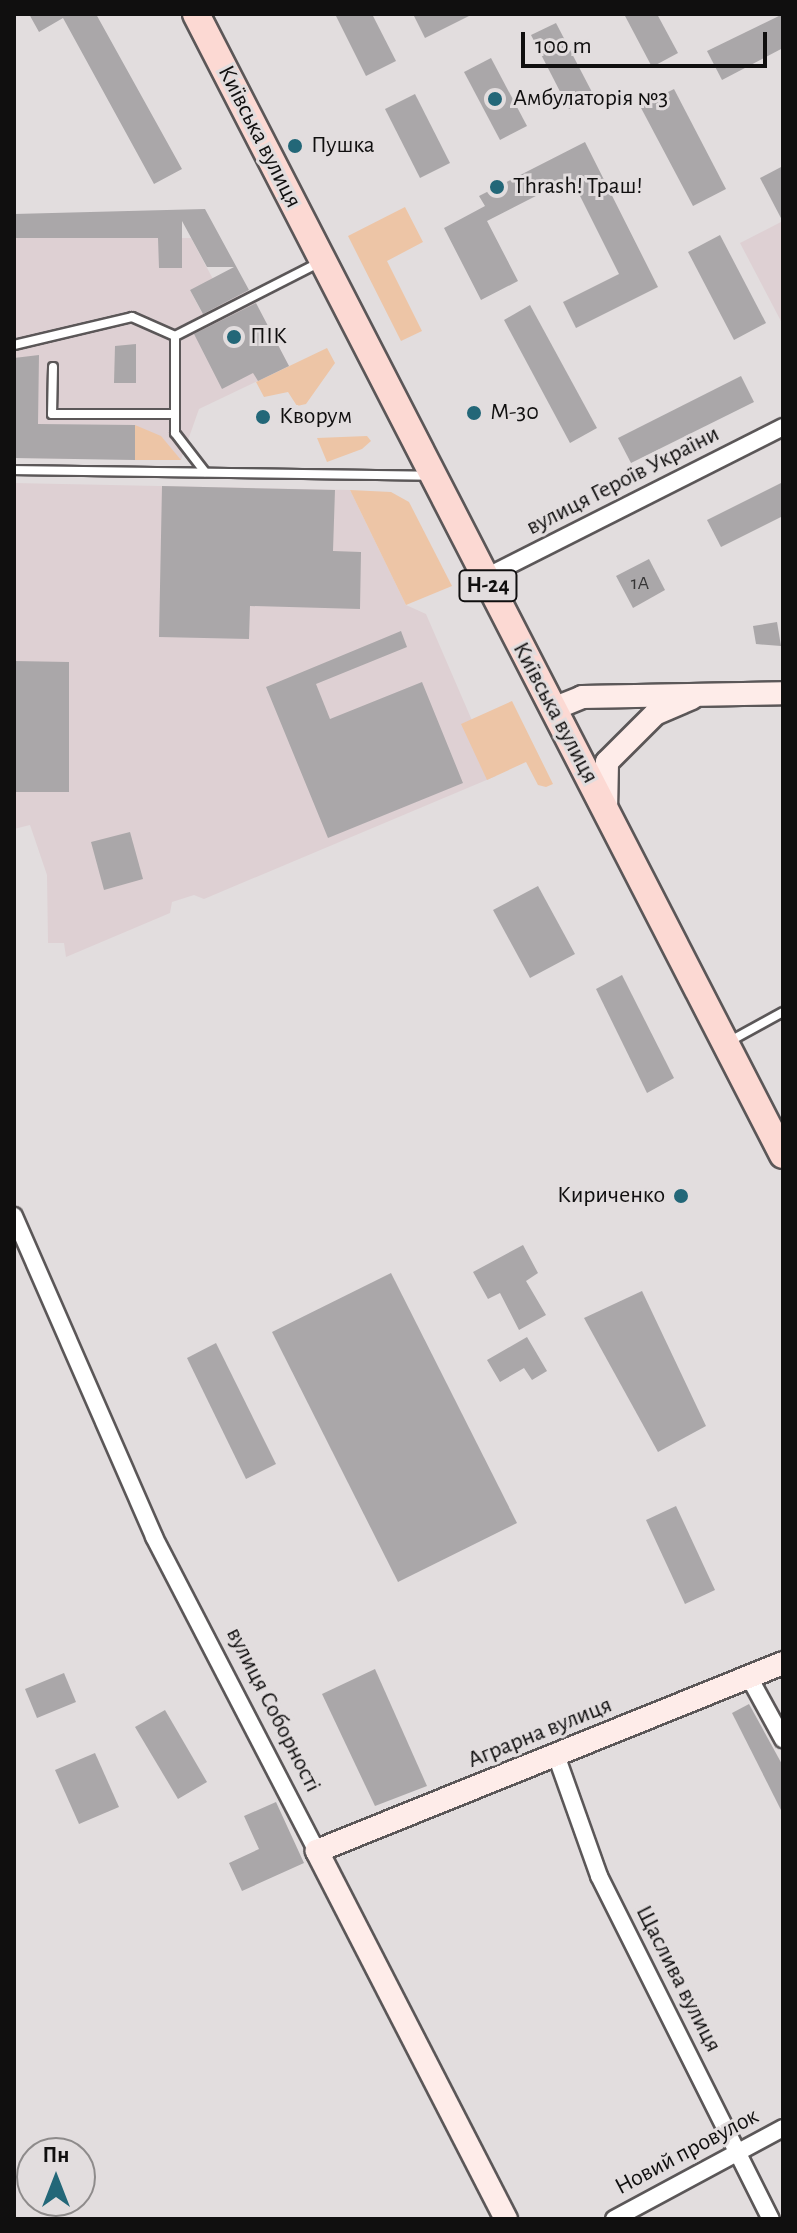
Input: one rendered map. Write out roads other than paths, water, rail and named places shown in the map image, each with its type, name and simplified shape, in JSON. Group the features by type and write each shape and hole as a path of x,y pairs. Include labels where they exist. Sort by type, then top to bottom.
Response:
{"main road":[{"name":"Київська вулиця","path":"196,14 783,1155"}],"street":[{"name":"вулиця Героїв України","path":"484,578 783,427"},
{"path":"606,812 607,762 629,735 655,714 713,692"},
{"path":"553,709 582,697 783,693"},
{"name":"вулиця Соборності","path":"14,1216 154,1537 506,2219"},
{"name":"Аграрна вулиця","path":"317,1851 783,1663"},
{"path":"749,1677 783,1739"},
{"name":"Щаслива вулиця","path":"556,1755 599,1876 771,2219"},
{"name":"Новий провулок","path":"614,2219 783,2128"}],"lane":[{"path":"175,336 322,261"},
{"path":"14,345 132,317 175,336"},
{"path":"175,336 175,433 205,472"},
{"path":"53,367 52,414 175,414"},
{"path":"14,470 432,477"},
{"path":"725,1043 783,1012"}],"place":[{"name":"Амбулаторія №3","path":"495,99"},
{"name":"Пушка","path":"295,146"},
{"name":"Thrash! Траш!","path":"497,187"},
{"name":"ПІК","path":"234,337"},
{"name":"М-30","path":"474,413"},
{"name":"Кворум","path":"263,417"},
{"name":"Кириченко","path":"681,1196"}]}
